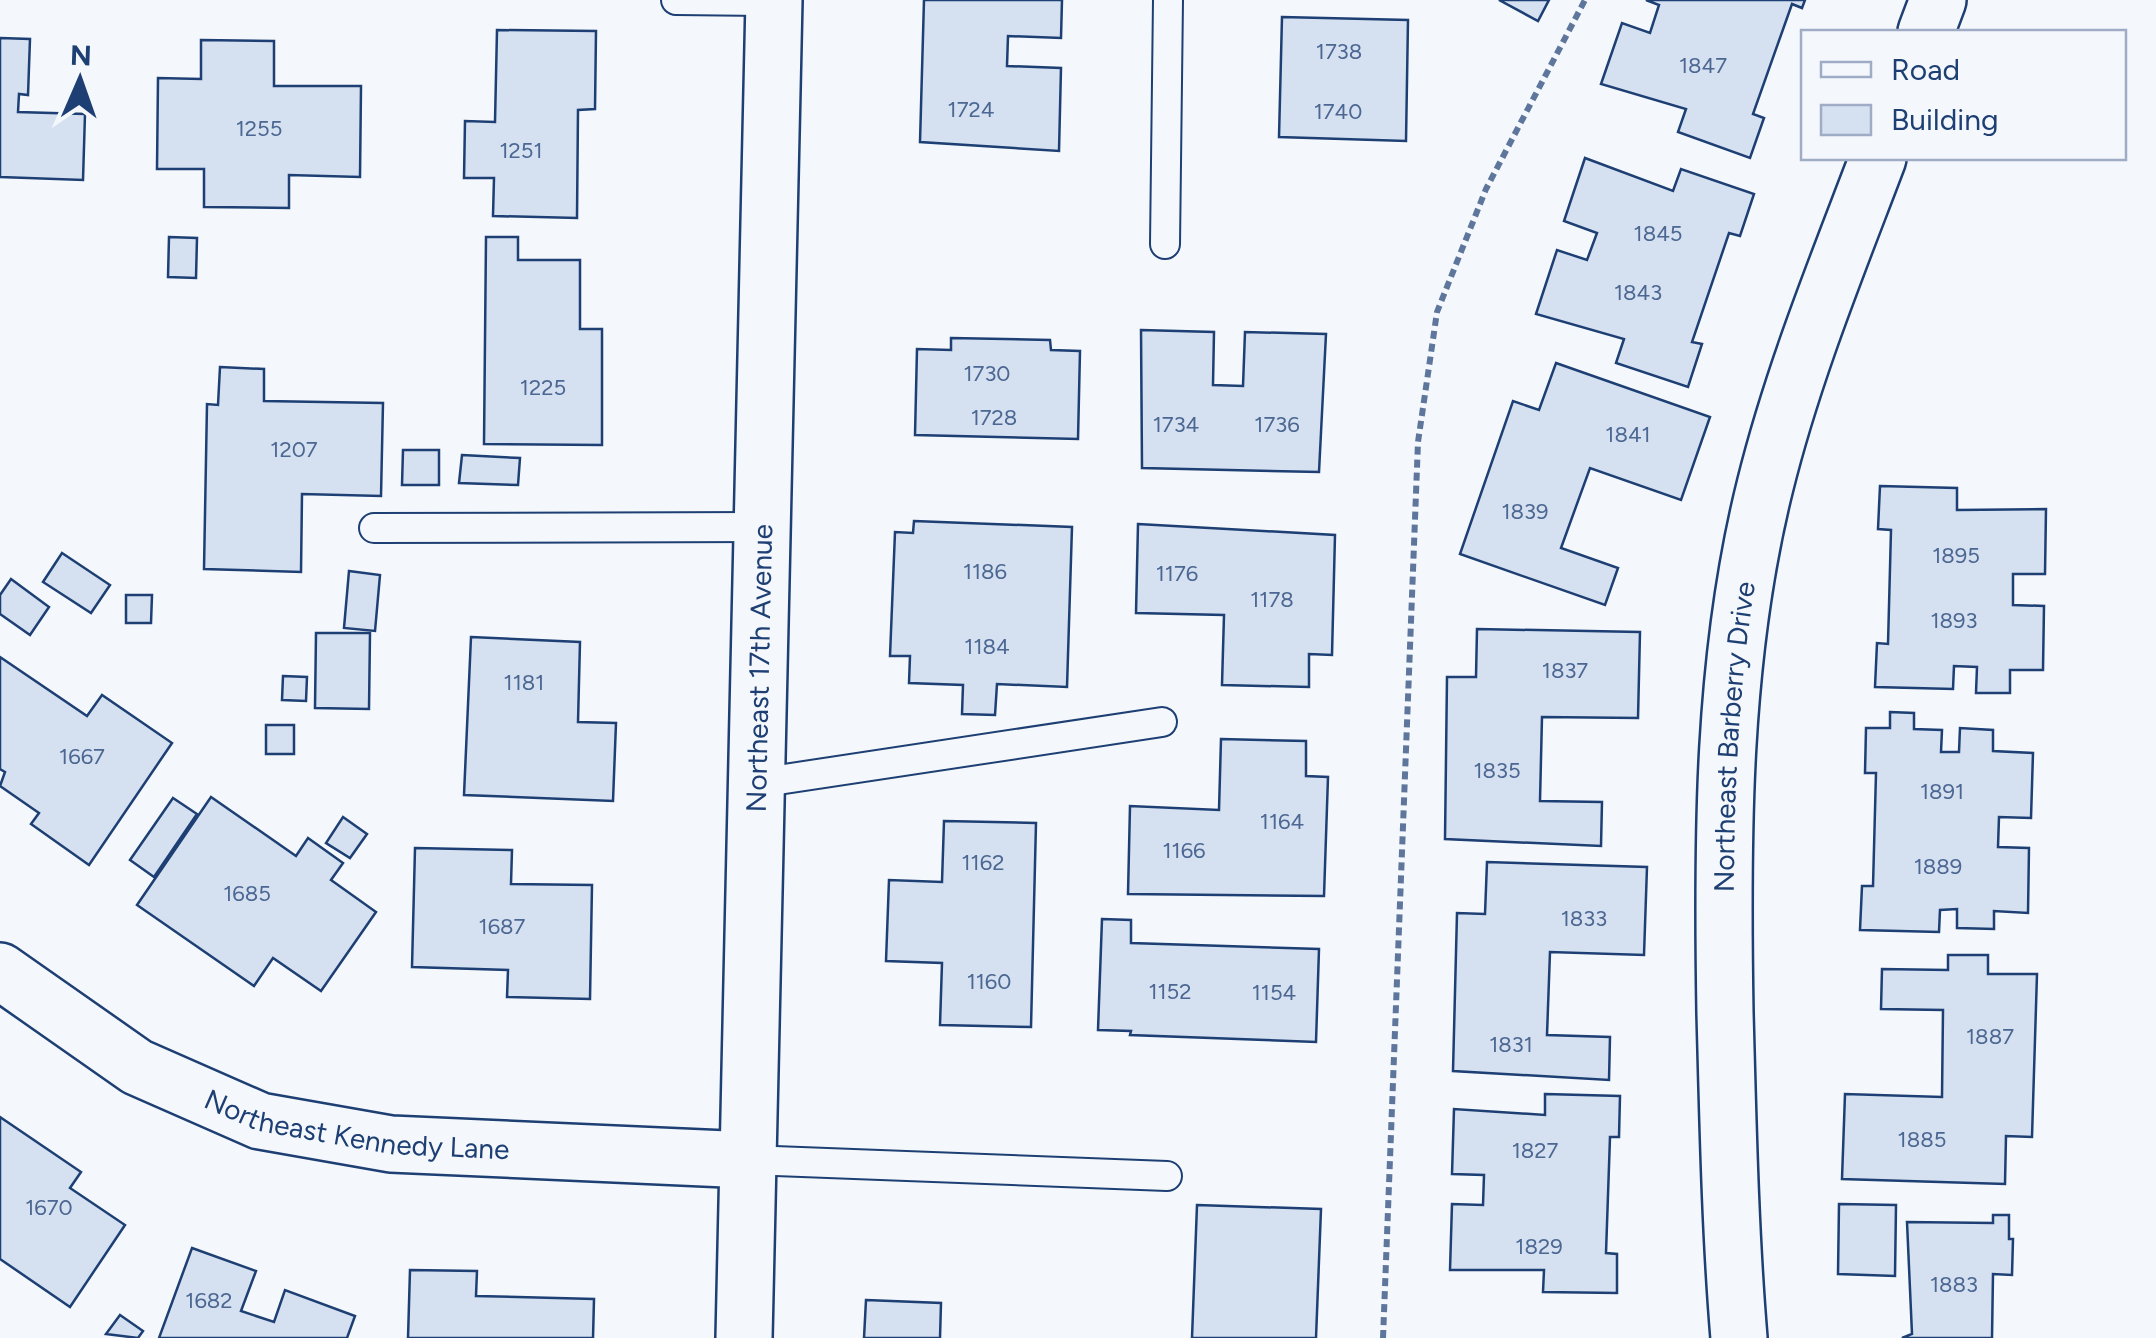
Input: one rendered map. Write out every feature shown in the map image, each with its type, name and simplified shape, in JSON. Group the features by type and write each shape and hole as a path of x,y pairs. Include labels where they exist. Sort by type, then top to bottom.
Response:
{"street":[{"path":"1927,30 1938,0"},
{"name":"Northeast 17th Avenue","path":"744,1338 774,1"},
{"name":"Northeast Barberry Drive","path":"1740,1338 1730,1228 1722,831 1740,629 1764,489 1801,361 1877,160"},
{"name":"Northeast Kennedy Lane","path":"0,971 137,1067 260,1121 391,1144 749,1160"}],"lane":[{"path":"676,0 774,1"},
{"path":"1165,244 1168,0"},
{"path":"374,528 762,526"},
{"path":"758,783 1162,722"},
{"path":"749,1160 1167,1176"}],"path":[{"path":"1383,1338 1418,442 1437,312 1486,189 1585,0"}],"building":[{"path":"924,0 1062,0 1061,38 1008,36 1007,66 1061,68 1059,151 920,142"},
{"path":"1499,0 1549,0 1538,21"},
{"path":"1646,0 1805,0 1802,8 1792,4 1753,114 1764,118 1750,158 1678,132 1686,109 1601,84 1622,23 1650,33 1659,5"},
{"path":"1282,17 1408,20 1406,141 1279,137"},
{"path":"497,30 596,31 595,109 578,110 577,218 493,216 494,178 464,178 465,121 495,122"},
{"path":"0,38 30,39 28,95 19,94 18,112 85,114 83,180 0,177"},
{"path":"201,40 274,41 274,86 361,86 360,177 289,175 289,208 204,207 204,169 157,169 158,78 201,79"},
{"path":"1585,158 1673,191 1681,169 1754,194 1740,236 1729,233 1692,342 1702,344 1688,387 1616,363 1624,339 1536,314 1557,250 1587,260 1597,233 1564,221"},
{"path":"169,237 197,238 196,278 168,277"},
{"path":"486,237 518,237 518,260 580,260 580,329 602,329 602,445 484,444"},
{"path":"1141,330 1214,332 1213,385 1243,386 1245,332 1326,334 1319,472 1142,468"},
{"path":"951,338 1050,340 1051,350 1080,351 1078,439 915,435 917,349 951,350"},
{"path":"1556,363 1710,417 1681,500 1590,468 1561,548 1618,568 1605,605 1460,554 1513,401 1539,410"},
{"path":"220,367 264,369 264,401 383,403 381,496 302,494 301,572 204,569 207,404 218,405"},
{"path":"403,450 439,450 439,485 402,485"},
{"path":"462,455 520,458 518,485 459,483"},
{"path":"1880,486 1957,488 1957,510 2046,509 2045,574 2013,574 2013,605 2044,606 2043,670 2010,670 2010,693 1976,693 1977,667 1954,666 1953,689 1875,687 1877,643 1888,644 1891,530 1878,529"},
{"path":"914,521 1072,527 1067,687 997,684 995,715 962,714 963,685 909,683 910,656 890,656 895,532 913,533"},
{"path":"1138,524 1335,535 1332,655 1309,654 1309,687 1222,685 1224,615 1136,613"},
{"path":"62,553 110,585 91,613 43,582"},
{"path":"349,571 380,575 375,631 344,628"},
{"path":"11,579 49,607 30,635 0,614 0,595"},
{"path":"126,595 152,595 151,623 126,623"},
{"path":"1477,629 1640,632 1638,718 1542,717 1540,801 1602,802 1601,846 1445,839 1447,677 1476,677"},
{"path":"316,633 370,633 369,709 315,708"},
{"path":"471,637 580,642 578,722 616,723 613,801 464,795"},
{"path":"0,657 87,716 102,695 172,743 89,865 31,824 39,813 0,786 5,772 0,769"},
{"path":"283,676 307,677 306,701 282,700"},
{"path":"1890,712 1914,713 1914,729 1942,730 1941,752 1959,752 1960,728 1993,730 1993,751 2033,753 2031,818 1999,817 1998,847 2029,848 2028,913 1994,911 1994,929 1957,928 1957,909 1940,910 1939,932 1860,930 1862,886 1873,886 1876,773 1865,773 1866,728 1890,728"},
{"path":"266,725 294,725 294,754 266,754"},
{"path":"1221,739 1306,741 1306,776 1328,777 1324,896 1128,894 1130,806 1219,810"},
{"path":"211,797 296,856 308,838 343,863 331,880 376,912 321,991 273,958 254,986 137,905"},
{"path":"173,798 197,814 154,877 130,860"},
{"path":"343,817 367,834 350,858 326,843"},
{"path":"944,821 1036,823 1031,1027 940,1025 942,963 886,961 889,880 942,882"},
{"path":"415,848 512,850 511,884 592,885 590,999 507,997 508,970 412,967"},
{"path":"1487,862 1647,867 1644,955 1550,952 1547,1035 1610,1037 1609,1080 1453,1071 1457,913 1485,914"},
{"path":"1102,919 1131,920 1131,943 1319,949 1316,1042 1130,1035 1131,1031 1098,1030"},
{"path":"1948,955 1988,955 1988,974 2037,974 2032,1137 2006,1136 2005,1184 1842,1179 1845,1094 1942,1097 1943,1010 1881,1009 1882,969 1948,970"},
{"path":"1545,1094 1620,1096 1619,1137 1610,1137 1606,1253 1617,1254 1617,1293 1543,1292 1544,1270 1450,1270 1452,1204 1483,1205 1484,1175 1452,1174 1454,1109 1545,1115"},
{"path":"0,1117 81,1172 70,1188 125,1225 70,1307 0,1259"},
{"path":"1839,1204 1896,1205 1895,1276 1838,1274"},
{"path":"1197,1205 1321,1209 1316,1338 1192,1338"},
{"path":"1993,1215 2009,1215 2009,1239 2013,1239 2012,1275 1993,1274 1992,1338 1902,1338 1912,1334 1907,1222 1993,1223"},
{"path":"192,1248 256,1271 241,1311 274,1322 285,1290 355,1316 347,1338 159,1338"},
{"path":"410,1270 477,1271 476,1296 594,1299 593,1338 408,1338"},
{"path":"866,1300 941,1303 940,1338 864,1338"},
{"path":"120,1315 143,1331 138,1338 106,1334"}]}
